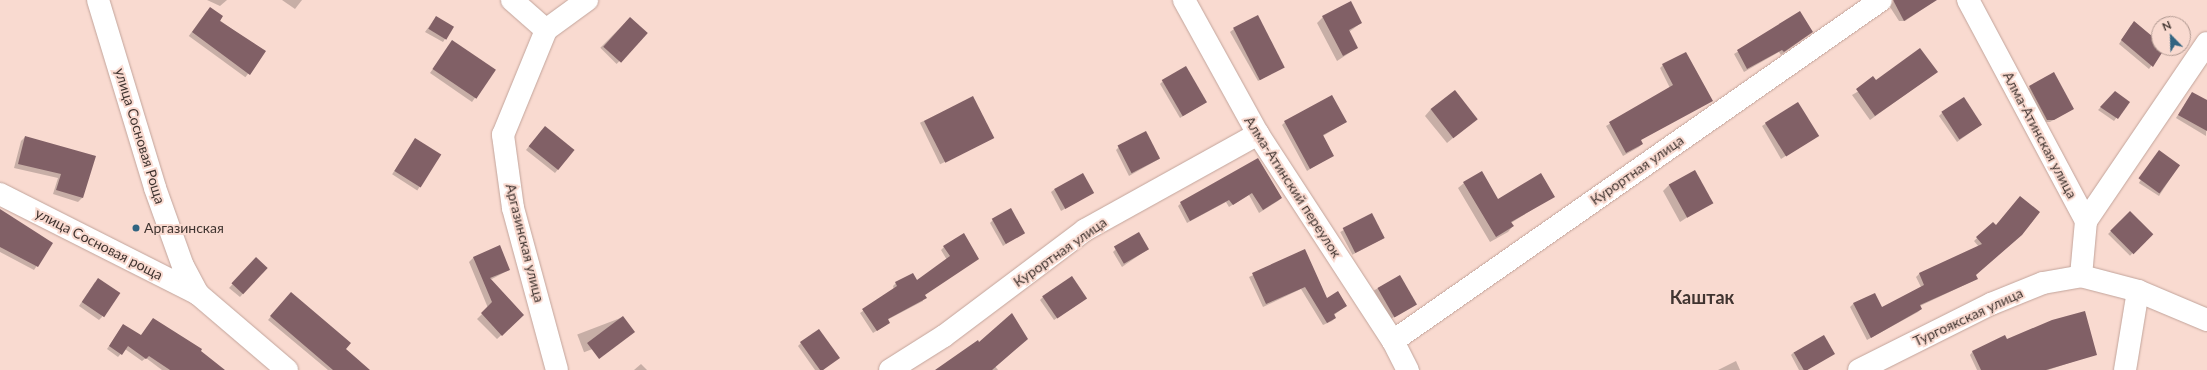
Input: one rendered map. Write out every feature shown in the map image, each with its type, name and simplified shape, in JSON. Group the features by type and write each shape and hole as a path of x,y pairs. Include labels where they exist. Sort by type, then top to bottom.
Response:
{"street":[{"name":"улица Сосновая Роща","path":"98,0 138,125 165,219 183,266 198,294 287,370"},
{"path":"512,0 546,30 587,0"},
{"name":"Алма-Атинский переулок","path":"1184,0 1258,134 1393,341 1408,370"},
{"name":"Курортная улица","path":"1393,341 1881,0"},
{"name":"Алма-Атинская улица","path":"1968,0 2086,221"},
{"name":"Аргазинская улица","path":"546,30 503,135 513,208 557,370"},
{"path":"2207,43 2086,221 2081,276 2138,291 2207,320"},
{"name":"Курортная улица","path":"890,370 944,336 1085,230 1258,134"},
{"name":"улица Сосновая роща","path":"0,194 198,294"},
{"name":"Тургоякская улица","path":"1859,370 1991,304 2043,283 2081,276"},
{"path":"2125,370 2138,291"}],"building":[{"path":"1893,0 1937,0 1904,21"},
{"path":"1351,1 1362,23 1349,30 1358,48 1343,56 1322,16"},
{"path":"210,7 223,16 220,21 266,51 250,75 192,32"},
{"path":"1800,11 1813,32 1784,52 1782,50 1747,69 1737,50"},
{"path":"1258,15 1285,68 1260,80 1233,28"},
{"path":"436,16 454,27 446,40 428,29"},
{"path":"630,17 648,33 621,63 603,47"},
{"path":"2134,21 2151,35 2151,56 2160,56 2153,67 2121,40"},
{"path":"452,40 496,70 476,99 432,69"},
{"path":"1920,48 1938,72 1875,116 1856,89 1873,76 1876,80"},
{"path":"1686,52 1713,101 1641,140 1643,144 1626,153 1609,122 1673,85 1662,64"},
{"path":"1186,66 1207,102 1183,116 1162,80"},
{"path":"2054,72 2074,109 2054,120 2047,120 2029,86"},
{"path":"1455,90 1478,119 1453,138 1431,109"},
{"path":"2115,91 2130,102 2118,119 2100,107"},
{"path":"2192,92 2207,100 2207,131 2178,115"},
{"path":"1332,95 1347,122 1323,135 1334,156 1310,169 1284,121"},
{"path":"973,96 994,138 945,163 924,121"},
{"path":"1964,97 1982,125 1959,139 1941,112"},
{"path":"1798,102 1819,136 1786,157 1765,123"},
{"path":"545,126 575,150 558,170 529,146"},
{"path":"1146,131 1160,159 1132,173 1117,146"},
{"path":"25,136 96,156 83,198 56,190 61,174 18,164"},
{"path":"415,138 441,154 421,188 394,171"},
{"path":"2159,150 2180,165 2159,194 2138,178"},
{"path":"1258,158 1282,198 1263,210 1252,193 1233,205 1229,200 1190,221 1180,202"},
{"path":"1695,170 1713,203 1687,218 1669,185"},
{"path":"1482,171 1498,199 1541,173 1555,197 1511,222 1514,226 1496,237 1463,182"},
{"path":"1083,173 1094,193 1065,209 1054,189"},
{"path":"2020,196 2040,212 2022,235 1976,275 1978,279 1920,305 1922,309 1871,338 1853,303 1875,293 1882,307 1924,285 1919,273 1982,244 1976,237 1993,222 1996,225"},
{"path":"1011,208 1025,233 1006,244 992,219"},
{"path":"0,209 53,243 38,267 0,247"},
{"path":"2130,211 2153,234 2134,254 2110,231"},
{"path":"1372,213 1385,238 1355,253 1343,228"},
{"path":"1139,232 1149,249 1124,264 1114,246"},
{"path":"964,233 979,259 925,295 927,298 888,319 890,323 877,331 862,309 897,286 895,282 913,273 917,280 950,256 943,246"},
{"path":"500,245 510,270 490,278 524,315 502,336 481,313 492,302 473,257"},
{"path":"1305,249 1327,298 1338,291 1347,306 1334,314 1336,318 1327,323 1305,287 1266,304 1252,273"},
{"path":"256,257 268,268 243,294 231,283"},
{"path":"1400,275 1417,304 1394,317 1377,288"},
{"path":"1072,276 1087,298 1057,319 1042,296"},
{"path":"98,278 120,293 104,317 82,302"},
{"path":"291,292 351,343 346,349 370,370 333,370 270,316"},
{"path":"2085,311 2097,355 2046,370 1981,370 1972,351 2005,335 2007,339 2052,320"},
{"path":"1012,313 1028,339 992,370 935,370 978,340 979,342"},
{"path":"623,316 635,332 599,359 587,343"},
{"path":"153,318 202,349 201,351 225,370 170,370 149,356 146,359 128,346 122,355 109,346 123,324 141,335"},
{"path":"819,329 840,358 823,370 820,370 800,342"},
{"path":"1824,335 1835,354 1807,370 1804,370 1794,352"}],"place":[{"name":"Аргазинская","path":"136,228"}],"district":[{"name":"Каштак","path":"1702,297"}]}
